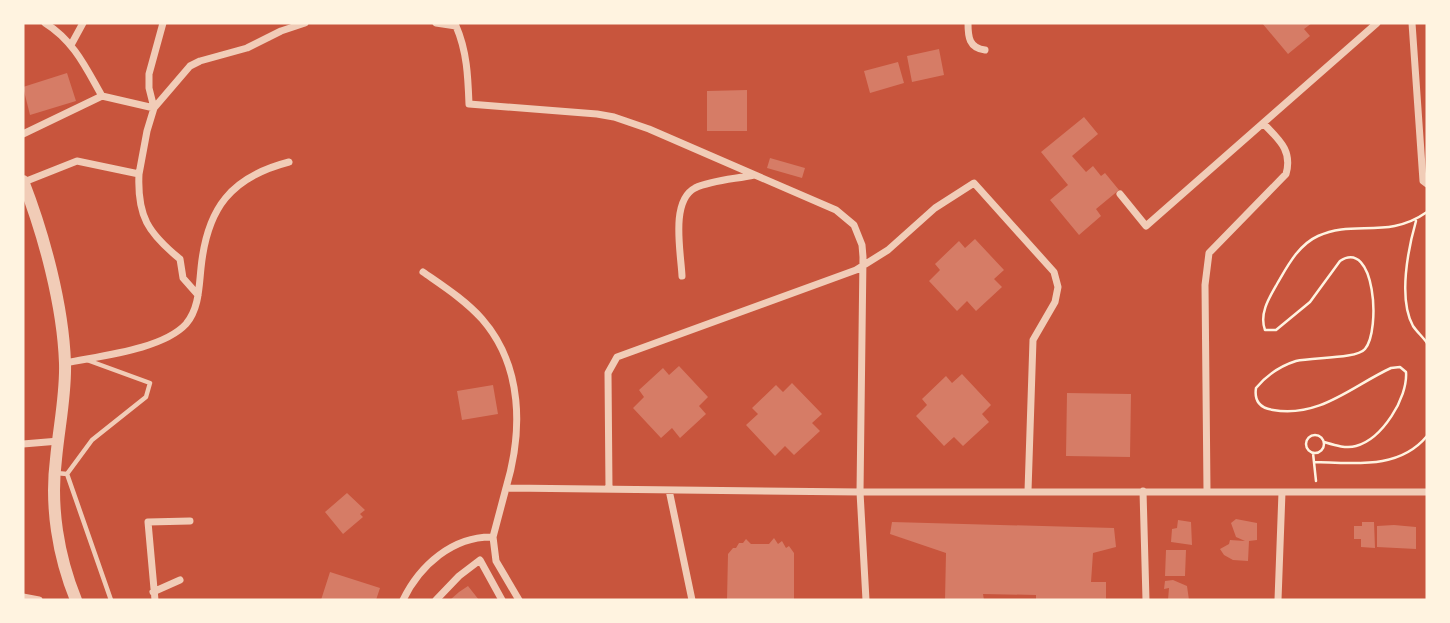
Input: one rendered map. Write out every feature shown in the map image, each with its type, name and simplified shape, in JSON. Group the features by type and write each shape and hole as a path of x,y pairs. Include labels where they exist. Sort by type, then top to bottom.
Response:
{"street":[{"path":"45,23 60,32 71,45 102,96"},
{"path":"71,45 83,23"},
{"path":"154,108 149,74 163,23"},
{"path":"198,295 183,278 180,259 157,237 141,212 139,174 145,138 154,108 190,66 247,48 281,31 305,23"},
{"path":"436,23 456,26 466,61 469,104 614,117 649,129 827,206 855,225 863,266 860,492 866,600"},
{"path":"968,23 969,41 973,46 985,50"},
{"path":"1120,194 1146,226 1377,23"},
{"path":"1412,23 1425,182"},
{"path":"23,134 102,96 154,108"},
{"path":"1207,491 1206,261 1209,253 1286,174 1289,161 1286,148 1263,123"},
{"path":"73,599 56,523 61,474 59,441 65,363 55,294 23,181 77,161 139,174"},
{"path":"65,363 132,349 175,333 187,323 198,295 204,251 222,201 243,179 266,168 289,162"},
{"path":"682,276 679,219 685,195 704,185 755,175"},
{"path":"609,489 608,373 617,357 833,280 863,266 888,250 935,208 974,183 1054,272 1058,287 1053,307 1033,340 1028,491"},
{"path":"423,272 482,319 508,362 515,385 517,427 514,463 493,537 496,561 519,600"},
{"path":"23,444 59,441"},
{"path":"506,488 860,492 1427,492"},
{"path":"669,490 692,600"},
{"path":"1143,491 1146,600"},
{"path":"1278,600 1282,492"},
{"path":"180,580 154,596 148,522 190,521"},
{"path":"403,600 422,572 450,547 472,538 493,537"},
{"path":"436,600 459,576 480,560 502,600"},
{"path":"23,597 39,600"}],"lane":[{"path":"83,359 150,383 146,397 92,440 61,474 111,600"}],"path":[{"path":"1317,492 1313,453 1307,447 1308,439 1316,435 1324,442 1348,448 1359,446 1388,420 1401,401 1406,372 1400,367 1391,368 1348,394 1295,413 1268,409 1257,403 1254,395 1256,388 1281,367 1314,358 1360,353 1367,347 1374,326 1371,284 1362,263 1354,257 1346,257 1340,261 1310,302 1276,330 1265,330 1263,316 1273,291 1293,258 1304,245 1318,236 1398,227 1427,212"},
{"path":"1417,219 1408,256 1406,298 1413,326 1427,344"},
{"path":"1314,462 1366,463 1391,460 1415,448 1427,436"},
{"path":"1313,453 1321,450 1324,442"}],"building":[{"path":"1262,23 1312,23 1304,29 1310,36 1288,54"},
{"path":"939,49 944,75 912,82 907,56"},
{"path":"898,62 904,83 870,93 864,71"},
{"path":"67,73 76,101 30,115 23,87"},
{"path":"747,90 747,131 707,131 707,91"},
{"path":"1084,117 1098,134 1072,156 1086,172 1093,166 1101,176 1105,173 1119,190 1096,209 1101,216 1079,235 1050,200 1068,185 1041,152"},
{"path":"770,158 805,168 802,178 767,168"},
{"path":"975,239 1004,270 994,279 1002,287 976,311 967,301 957,311 929,281 940,270 935,264 959,241 965,248"},
{"path":"679,366 708,397 699,406 706,414 680,438 672,428 661,438 633,408 644,397 639,390 663,368 669,375"},
{"path":"962,374 991,405 982,414 989,422 963,446 954,437 944,446 916,416 927,405 922,399 946,376 952,383"},
{"path":"792,383 822,414 812,423 820,431 794,455 785,446 775,456 746,425 758,414 752,408 776,385 783,392"},
{"path":"493,385 498,414 462,420 457,391"},
{"path":"1067,393 1131,394 1130,457 1066,456"},
{"path":"347,493 365,510 360,514 363,517 343,534 325,512"},
{"path":"1236,519 1257,523 1257,540 1249,541 1248,561 1233,560 1220,549 1229,544 1230,540 1245,541 1236,537 1231,523"},
{"path":"1178,520 1191,522 1192,545 1171,542 1172,529 1177,528"},
{"path":"892,522 1114,528 1116,547 1093,553 1091,582 1106,582 1106,600 1036,600 1036,595 983,594 984,600 945,600 946,553 890,534"},
{"path":"1362,522 1374,522 1375,548 1361,547 1361,539 1354,539 1354,526 1362,526"},
{"path":"1377,526 1416,527 1416,549 1377,547"},
{"path":"774,538 778,544 782,541 786,548 789,546 794,553 794,600 727,600 728,554 746,539 751,544 769,544"},
{"path":"1166,550 1186,550 1185,576 1165,576"},
{"path":"330,572 380,588 376,600 321,600"},
{"path":"1173,580 1187,586 1189,600 1168,600 1169,588 1164,589 1165,581"},
{"path":"468,586 479,600 450,600 459,592"}]}
